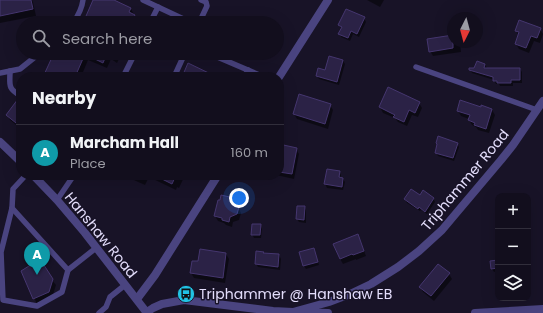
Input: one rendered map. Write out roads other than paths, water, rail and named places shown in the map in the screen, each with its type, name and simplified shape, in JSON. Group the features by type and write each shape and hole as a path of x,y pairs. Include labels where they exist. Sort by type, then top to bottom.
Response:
{"street":[{"path":"282,72 328,0"},
{"name":"Triphammer Road","path":"147,313 153,308 162,304 184,300 293,312 329,302 362,288 398,267 419,251 442,230 513,145 543,101"},
{"path":"0,142 16,157"},
{"name":"Hanshaw Road","path":"38,180 85,233 147,313"},
{"path":"137,299 155,275 215,180"},
{"path":"475,313 543,308"},
{"path":"293,312 328,313"}],"lane":[{"path":"78,16 83,5 83,0"},
{"path":"143,0 177,16"},
{"path":"201,0 206,2 207,6 202,16"},
{"path":"154,16 158,7"},
{"path":"0,73 20,69 31,60"},
{"path":"126,72 132,60"},
{"path":"176,72 182,60"},
{"path":"224,60 253,72"},
{"path":"416,67 537,110"},
{"path":"10,71 10,87 16,93"},
{"path":"21,180 13,189 12,208 1,252 3,300 37,306 62,292 68,270 96,248"},
{"path":"57,200 71,180"},
{"path":"12,208 68,270"},
{"path":"100,313 106,307 110,296 125,285"}],"place":[{"name":"Marcham Hall","path":"37,275"},
{"name":"Triphammer @ Hanshaw EB","path":"186,294"}]}
